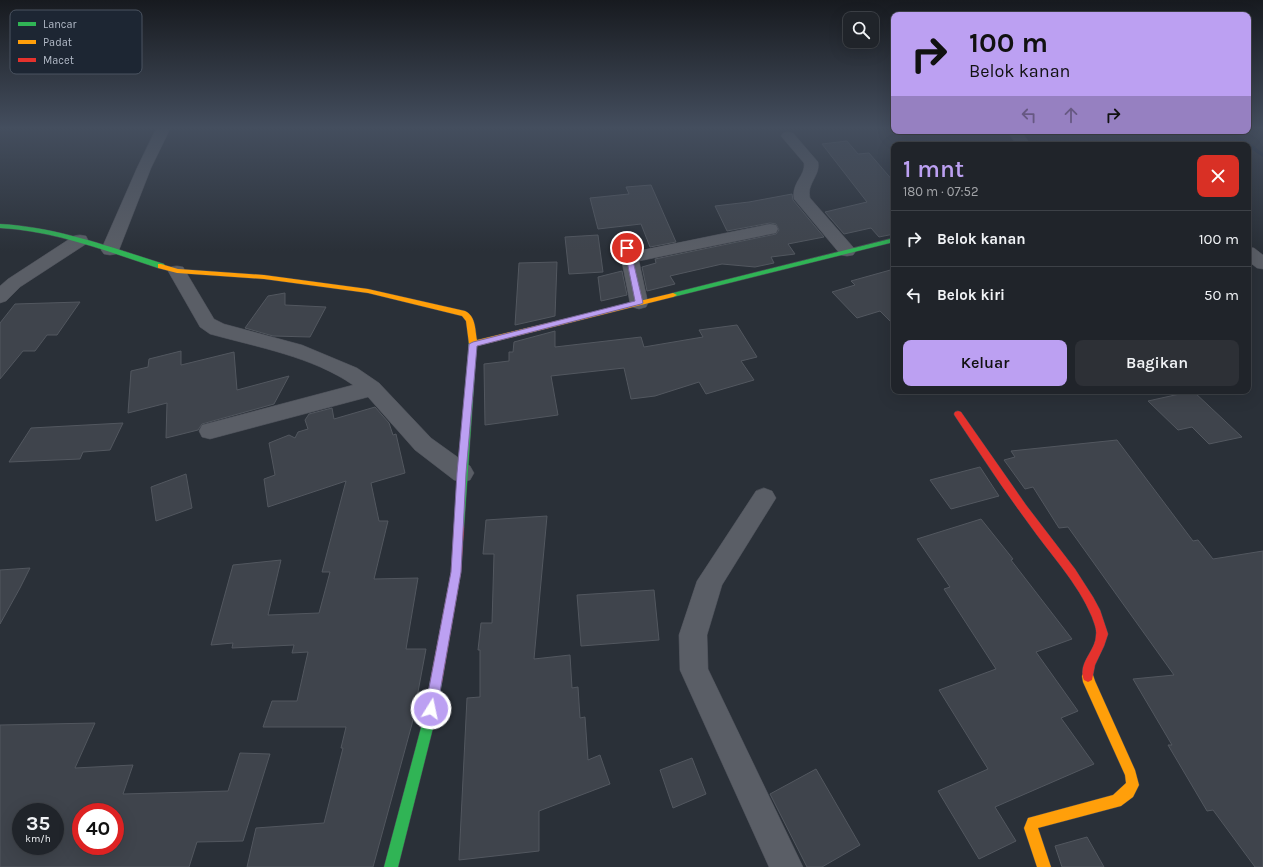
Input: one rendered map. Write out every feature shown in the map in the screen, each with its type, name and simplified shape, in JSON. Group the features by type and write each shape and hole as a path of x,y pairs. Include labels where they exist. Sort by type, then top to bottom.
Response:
{"street":[{"path":"110,250 143,169"},
{"path":"811,169 803,182 800,192 802,199 847,251"},
{"path":"0,226 23,226 80,240 176,271 264,277 368,291 465,314 470,320 473,344 462,473 456,572 428,724 391,867"},
{"path":"629,258 770,229"},
{"path":"625,237 639,303"},
{"path":"0,297 14,283 80,240"},
{"path":"473,344 891,241"},
{"path":"1251,254 1263,264"},
{"path":"176,271 207,322 217,328 295,350 350,373 372,388 423,444 462,473"},
{"path":"210,431 372,388"},
{"path":"958,414 1030,519 1088,598 1102,629 1101,641 1087,670 1089,682 1131,774 1133,786 1116,801 1033,823 1031,828 1044,867"},
{"path":"764,498 710,581 693,635 694,670 786,867"}],"building":[{"path":"842,169 883,169 891,179 891,235 879,237 871,228 844,234 825,212 867,202"},
{"path":"651,185 676,242 650,247 641,224 598,229 590,198 629,194 626,187"},
{"path":"792,194 793,200 824,237 788,244 795,254 771,257 774,263 755,267 722,264 670,276 675,284 647,291 642,267 656,263 655,259 776,234 779,230 776,224 770,223 727,231 715,206 749,202"},
{"path":"598,235 603,272 569,274 565,237"},
{"path":"557,262 555,316 515,325 519,263"},
{"path":"891,270 891,322 880,311 857,318 832,292 855,285 851,281"},
{"path":"622,271 627,295 601,301 598,277"},
{"path":"285,293 285,305 326,307 310,337 273,336 245,328 268,296"},
{"path":"80,302 57,335 47,335 35,351 23,351 0,379 0,323 15,304"},
{"path":"737,325 757,357 741,361 754,380 706,394 699,382 655,396 631,399 624,368 551,376 558,415 485,425 484,364 509,361 509,352 513,352 514,342 555,331 555,347 641,337 644,347 703,337 699,330"},
{"path":"181,351 181,365 234,352 237,390 289,376 274,404 202,424 198,430 166,438 167,403 128,413 131,371 148,367 149,359"},
{"path":"1180,394 1196,394 1242,437 1209,444 1192,427 1178,430 1148,401"},
{"path":"375,407 389,423 393,435 396,434 405,473 371,483 379,521 388,521 374,579 418,578 406,649 426,649 412,724 373,867 247,867 256,828 324,823 343,748 341,748 346,727 263,727 272,701 297,701 308,652 292,653 294,645 232,648 233,643 211,645 233,565 281,560 268,615 319,613 330,572 322,572 346,481 268,507 264,479 275,475 269,443 289,435 295,438 298,432 308,429 305,420 309,414 332,408 334,419"},
{"path":"123,423 110,450 83,452 80,459 9,462 31,428"},
{"path":"1117,440 1193,541 1198,540 1213,559 1263,551 1263,867 1255,867 1213,810 1207,811 1168,745 1172,745 1133,679 1174,675 1068,527 1059,528 1033,487 1025,489 1004,460 1015,457 1011,451"},
{"path":"980,467 999,496 951,509 930,480"},
{"path":"186,474 192,508 156,521 151,487"},
{"path":"547,516 534,659 570,655 572,688 578,687 580,718 585,717 588,760 600,755 610,784 539,811 539,851 459,860 467,698 480,697 480,650 478,650 481,623 492,623 494,554 483,554 486,520"},
{"path":"981,519 1013,559 1011,560 1072,639 1036,652 1078,711 1061,718 1094,764 995,807 1016,841 979,859 938,791 988,769 939,690 996,669 944,589 950,587 917,539"},
{"path":"30,568 20,588 0,624 0,570"},
{"path":"654,590 659,640 581,646 577,595"},
{"path":"95,723 75,768 133,765 123,794 228,791 240,753 270,754 243,841 197,842 189,867 0,867 0,725"},
{"path":"692,758 706,794 673,808 660,770"},
{"path":"816,769 860,845 822,867 807,867 770,794"},
{"path":"1087,837 1104,867 1062,867 1055,846"}],"traffic: fast":[{"path":"0,226 40,230 81,240 161,266"},
{"path":"673,295 891,241"},
{"path":"459,527 473,341"},
{"path":"391,867 428,724 436,682"}],"traffic: slow":[{"path":"161,266 177,271 264,277 368,291 465,314 470,320 473,341"},
{"path":"473,344 673,295"},
{"path":"1044,867 1031,828 1033,823 1116,801 1128,792 1133,785 1131,774 1089,682 1088,676"}],"traffic: jam":[{"path":"958,414 1022,508 1071,572 1096,614 1102,634 1099,646 1090,664 1088,676"},
{"path":"436,682 456,572 459,527"}],"route":[{"path":"431,709 456,572 462,473 473,344 639,303 627,248"}]}
